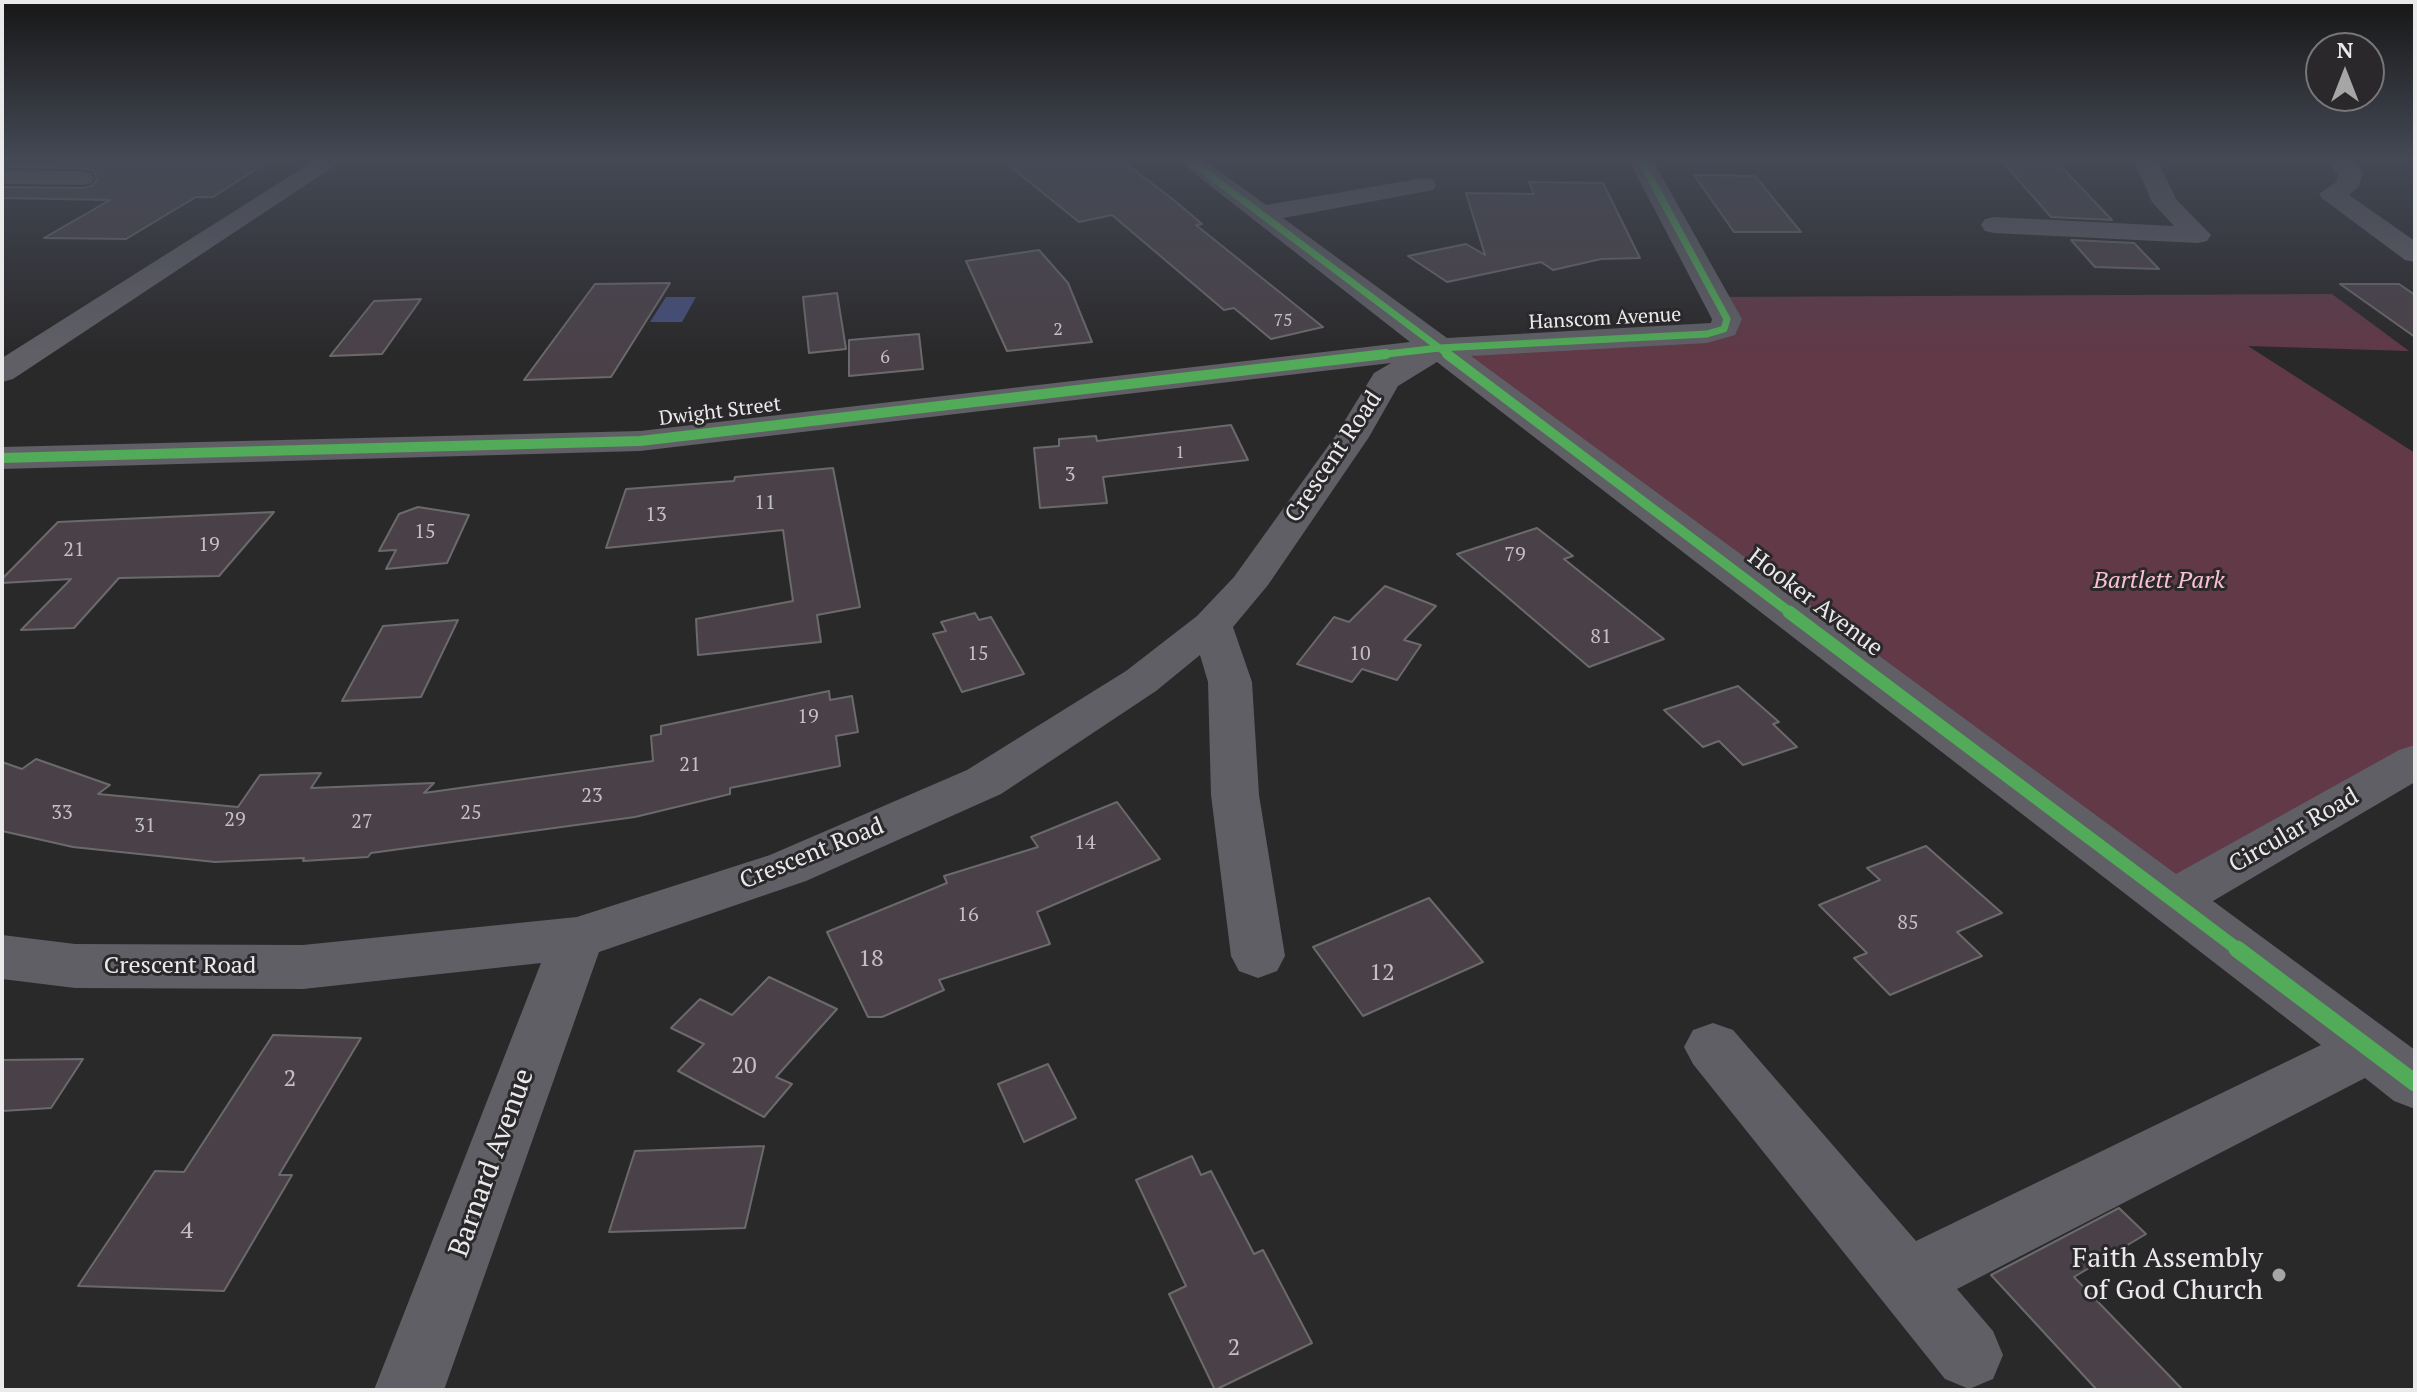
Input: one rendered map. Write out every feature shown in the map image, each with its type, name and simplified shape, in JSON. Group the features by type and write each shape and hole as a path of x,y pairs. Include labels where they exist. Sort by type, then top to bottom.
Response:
{"street":[{"path":"2,372 232,224"},
{"name":"Hooker Avenue","path":"1274,224 2392,1066"},
{"name":"Hanscom Avenue","path":"1439,348 1707,334 1724,329 1727,319 1675,224"},
{"path":"1994,225 2198,235 2187,224"},
{"path":"2373,224 2415,254"},
{"name":"Dwight Street","path":"2,458 580,445 640,441 1439,348"},
{"name":"Crescent Road","path":"2,957 75,966 303,967 577,938 788,868 984,782 1141,681 1212,625 1248,585 1352,437 1385,380 1439,348"},
{"path":"1212,625 1230,682 1235,795 1258,956"},
{"name":"Circular Road","path":"2173,900 2415,761"},
{"name":"Barnard Avenue","path":"409,1390 577,938"},
{"path":"1713,1047 1969,1355"},
{"path":"1907,1280 2392,1066"}],"green space":[{"name":"Bartlett Park","path":"2332,294 2409,351 2248,346 2415,453 2415,761 2173,900 1439,348 1724,329 1715,297"}],"water":[{"path":"666,297 696,297 682,322 650,322"}],"building":[{"path":"68,224 151,224 126,239 44,238"},
{"path":"1123,224 1202,224 1196,225 1323,327 1271,339 1234,308 1224,310"},
{"path":"1475,224 1623,224 1640,258 1601,259 1553,270 1541,262 1447,282 1408,256 1466,244 1485,255"},
{"path":"1728,224 1794,224 1801,232 1734,232"},
{"path":"2071,240 2134,243 2159,269 2095,267"},
{"path":"1039,250 1068,283 1092,342 1007,351 966,261"},
{"path":"670,283 611,377 524,380 595,284"},
{"path":"2340,284 2399,284 2415,295 2415,337"},
{"path":"837,293 846,349 809,353 803,297"},
{"path":"421,299 382,354 330,356 374,301"},
{"path":"919,334 923,369 849,376 849,340"},
{"path":"1231,425 1248,460 1103,477 1107,503 1040,508 1034,448 1059,446 1059,439 1096,436 1097,441"},
{"path":"833,468 860,607 817,615 821,642 698,655 696,619 793,601 783,530 606,548 626,489 734,481 735,477"},
{"path":"418,507 469,515 447,563 386,569 396,550 379,551 399,514"},
{"path":"274,512 219,576 119,578 74,628 21,630 71,579 2,583 2,579 58,522"},
{"path":"1537,528 1573,556 1564,559 1664,639 1589,667 1457,554"},
{"path":"1385,586 1436,606 1404,640 1421,645 1397,680 1362,669 1352,682 1297,664 1334,617 1349,622"},
{"path":"975,613 979,620 991,617 1024,674 962,692 933,634 946,631 941,622"},
{"path":"458,620 421,697 342,701 383,626"},
{"path":"1738,686 1779,722 1773,724 1797,747 1743,765 1719,741 1703,747 1664,710"},
{"path":"829,691 830,700 852,696 858,732 836,736 840,766 730,788 730,794 635,817 371,853 368,857 303,861 304,858 215,862 73,847 2,831 2,762 22,769 36,759 110,785 98,794 238,807 260,775 321,773 311,788 434,783 424,793 653,761 651,736 661,734 661,726"},
{"path":"1117,802 1160,859 1037,912 1050,944 939,980 944,990 882,1017 868,1017 827,932 947,883 944,876 1038,847 1031,837"},
{"path":"1926,846 2002,913 1957,932 1982,956 1890,995 1854,958 1867,953 1819,905 1880,880 1867,868"},
{"path":"1429,898 1483,962 1363,1016 1313,947"},
{"path":"769,977 837,1009 776,1077 792,1084 764,1117 678,1071 704,1044 671,1028 700,999 732,1015"},
{"path":"273,1035 361,1038 279,1175 292,1175 224,1291 78,1286 155,1171 184,1172"},
{"path":"83,1059 51,1108 2,1111 2,1060"},
{"path":"1048,1064 1076,1118 1024,1142 998,1084"},
{"path":"764,1146 745,1228 609,1232 635,1151"},
{"path":"1192,1156 1201,1175 1211,1171 1254,1254 1263,1250 1312,1343 1215,1390 1169,1294 1186,1286 1136,1180"},
{"path":"2119,1208 2146,1234 2074,1277 2183,1390 2097,1390 1991,1275"}],"cycle path":[{"path":"1274,224 2415,1083"},
{"path":"2,458 640,441 1439,348 1707,334 1724,329 1727,319 1675,224"}],"place":[{"name":"Faith Assembly of God Church","path":"2279,1275"}]}
